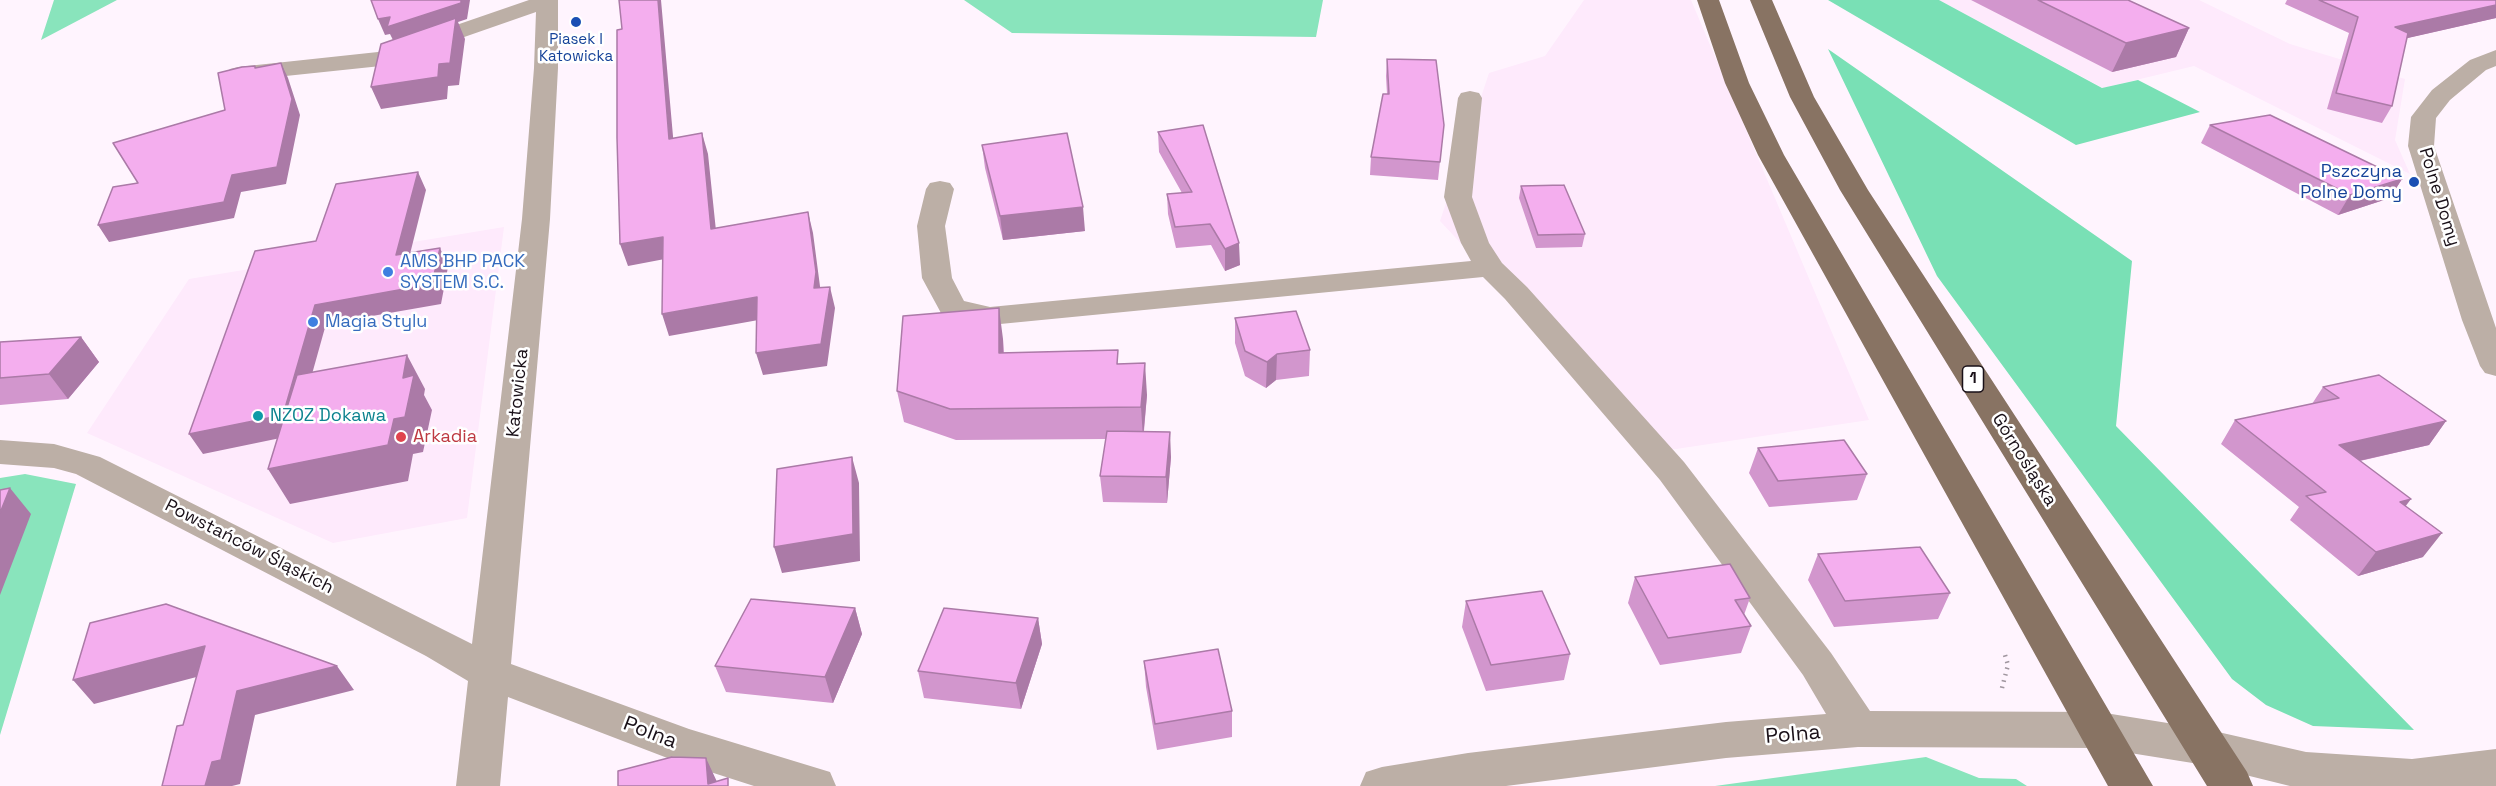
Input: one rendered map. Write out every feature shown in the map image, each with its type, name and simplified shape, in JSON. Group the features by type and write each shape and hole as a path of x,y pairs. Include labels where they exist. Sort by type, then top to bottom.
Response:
{"main road":[{"path":"1708,0 1737,83 1771,155 2131,786"},
{"name":"Górnośląska","path":"1761,0 1802,97 1854,190 2231,786"}],"street":[{"path":"224,75 381,59 547,0"},
{"name":"Katowicka","path":"478,786 536,219 546,68 547,0"},
{"name":"Polne Domy","path":"2496,57 2478,65 2441,95 2424,117 2421,146 2477,320 2496,366"},
{"path":"1470,98 1458,197 1475,243 1490,268 1515,293 1672,471 1817,664 1858,729"},
{"path":"940,189 931,226 937,278 952,307 990,316 1490,268"},
{"name":"Powstańców Śląskich","path":"0,452 54,456 88,465 440,645 489,673"},
{"name":"Polna","path":"489,673 685,746 814,786"},
{"name":"Polna","path":"1382,786 1468,772 1726,740 1858,729 2099,730 2205,747"},
{"path":"2205,747 2306,771 2412,778 2496,768"}],"path":[{"path":"2001,691 2006,681 2008,665 2003,647"}],"shaded area":[{"path":"1584,0 1691,0 1869,420 1656,452 1440,221 1489,73 1545,56"},
{"path":"1939,0 2199,0 2290,44 2405,79 2395,140 2410,174 2194,66 2103,88"},
{"path":"504,227 467,518 333,543 87,433 189,279"}],"green space":[{"path":"54,0 117,0 41,40"},
{"path":"964,0 1323,0 1316,37 1012,33"},
{"path":"1828,0 1939,0 2102,88 2138,80 2200,112 2076,145"},
{"path":"1828,49 2132,261 2116,426 2414,730 2313,726 2266,705 2232,679 1937,276"},
{"path":"25,474 76,484 0,735 0,478"},
{"path":"1926,757 1979,778 2016,779 2027,786 1715,786"}],"building":[{"path":"371,0 461,0 461,3 387,27 390,17 378,19"},
{"path":"619,0 658,0 669,139 702,133 711,229 808,212 816,272 814,288 830,287 821,344 756,353 757,297 662,314 663,237 620,244 617,30 622,29"},
{"path":"2038,0 2128,0 2189,28 2126,43"},
{"path":"2319,0 2496,0 2496,5 2395,27 2408,33 2392,106 2336,93 2358,17"},
{"path":"456,18 450,63 439,64 438,77 371,87 381,44"},
{"path":"1387,59 1436,60 1444,125 1440,162 1371,157 1383,94 1389,94"},
{"path":"281,63 292,99 277,167 232,175 224,202 98,225 113,187 138,183 113,143 225,110 218,73 242,67 255,66 255,68"},
{"path":"2270,115 2402,179 2350,195 2210,125"},
{"path":"1203,125 1239,243 1225,249 1210,224 1175,227 1167,194 1192,192 1158,132"},
{"path":"1067,133 1083,207 1000,216 982,145"},
{"path":"418,172 396,255 440,248 432,284 315,305 283,415 189,434 255,251 316,241 336,184"},
{"path":"1564,185 1585,234 1538,235 1521,186"},
{"path":"999,308 999,353 1118,350 1117,364 1145,363 1141,407 950,409 897,391 903,316"},
{"path":"1296,311 1310,350 1277,354 1267,362 1245,351 1235,318"},
{"path":"81,337 49,374 0,378 0,342"},
{"path":"407,355 403,378 414,375 405,417 394,419 388,445 268,469 297,375"},
{"path":"2379,375 2446,421 2339,445 2411,499 2400,502 2442,533 2376,552 2306,496 2326,492 2235,420 2339,398 2323,387"},
{"path":"1107,431 1170,432 1166,477 1100,476"},
{"path":"1844,440 1867,474 1778,481 1758,448"},
{"path":"852,457 853,534 774,547 777,469"},
{"path":"10,488 0,513 0,490"},
{"path":"1920,547 1950,593 1845,601 1818,554"},
{"path":"1730,564 1750,598 1735,600 1751,626 1668,638 1635,577"},
{"path":"1542,591 1570,654 1491,665 1466,601"},
{"path":"751,599 855,608 825,677 715,666"},
{"path":"166,604 337,666 237,691 221,760 212,762 205,786 162,786 177,726 183,725 205,646 73,680 90,623"},
{"path":"944,608 1038,618 1016,683 918,671"},
{"path":"1218,649 1232,711 1155,724 1144,661"},
{"path":"672,757 706,758 708,784 728,778 728,786 618,786 618,771"}],"place":[{"name":"Piasek I Katowicka","path":"576,22"},
{"name":"Pszczyna Polne Domy","path":"2414,182"},
{"name":"AMS BHP PACK SYSTEM S.C.","path":"388,272"},
{"name":"Magia Stylu","path":"313,322"},
{"name":"NZOZ Dokawa","path":"258,416"},
{"name":"Arkadia","path":"401,437"}]}
